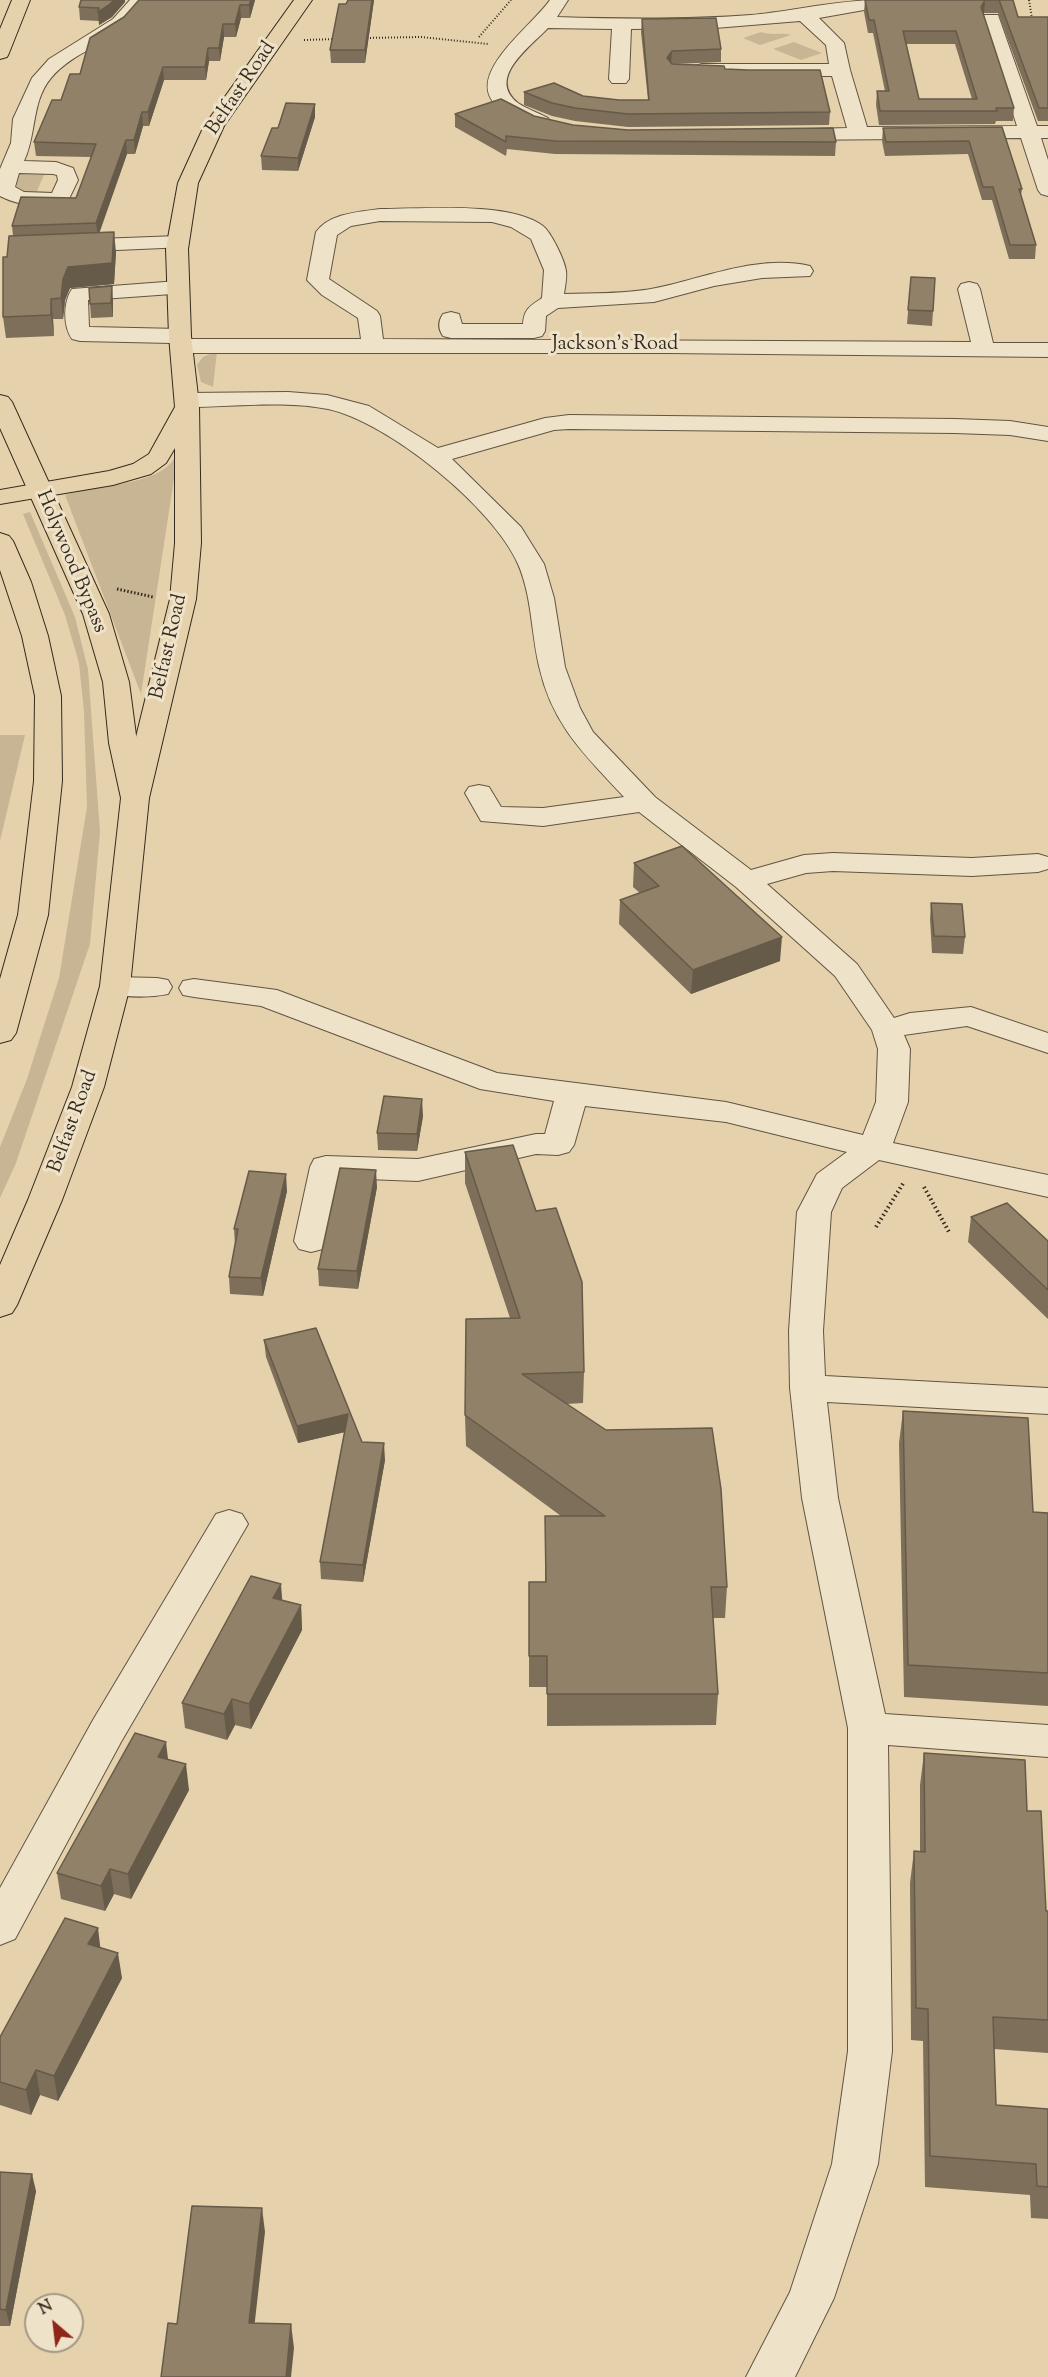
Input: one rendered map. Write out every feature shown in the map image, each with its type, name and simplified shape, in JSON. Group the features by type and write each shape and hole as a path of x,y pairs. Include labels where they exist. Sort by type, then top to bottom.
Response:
{"main road":[{"path":"0,53 21,0"},
{"name":"Belfast Road","path":"0,1305 45,1200 88,1087 115,986 135,798 183,599 188,543 187,403 178,288 178,242 188,183 214,126 303,0"},
{"name":"Holywood Bypass","path":"0,402 96,614 117,682 123,743 135,798"},
{"path":"0,497 114,478 142,469 158,458 187,403"},
{"path":"0,541 18,582 35,636 48,696 47,804 33,915 7,986 0,1033"}],"street":[{"path":"12,166 21,143 23,120 44,74 120,22 139,0"},
{"path":"559,0 545,22 518,47 496,73 494,81 499,96 505,103 527,116 564,128"},
{"path":"545,22 712,23 805,15 852,8 870,0"},
{"path":"805,15 835,43 840,70 859,134"},
{"path":"991,19 1038,132 1048,190"},
{"path":"619,79 622,24"},
{"path":"680,70 743,61 840,70"},
{"path":"768,134 1038,132"},
{"path":"373,345 369,316 354,304 332,294 318,280 327,232 338,224 356,218 380,215 492,216 518,222 536,231 541,237 555,270 554,301"},
{"path":"54,246 178,242"},
{"path":"451,319 451,331 534,331 535,313 554,301 654,295 713,280 762,271 802,271"},
{"name":"Jackson's Road","path":"178,288 80,294 77,301 78,331 81,334 96,336 181,341 373,345 1048,350"},
{"path":"969,289 984,350"},
{"path":"187,403 288,399 327,402 361,411 435,456 512,532 531,564 541,598 552,666 566,708 582,736 645,803 746,881 846,970 887,1030 894,1049 892,1102 875,1147 829,1182 814,1212 806,1331 808,1388 820,1497 868,1728 870,2051 855,2164 811,2298 770,2377"},
{"path":"435,456 553,423 569,422 955,426 1010,428 1048,434"},
{"path":"479,794 491,815 543,817 645,803"},
{"path":"746,881 804,864 833,862 972,867 1038,863"},
{"path":"115,986 157,987"},
{"path":"194,988 266,997 491,1082 726,1112 875,1147 920,1160 1048,1186"},
{"path":"887,1030 910,1023 971,1016 994,1026 1048,1043"},
{"path":"311,1241 326,1167 418,1170 536,1144 558,1145 572,1094"},
{"path":"808,1388 1048,1401"},
{"path":"0,1927 107,1731 229,1524"},
{"path":"868,1728 1048,1741"}],"path":[{"path":"479,37 512,0"},
{"path":"1029,0 1032,18"},
{"path":"362,39 421,37 518,47"},
{"path":"303,40 338,39"},
{"path":"86,590 117,589 150,596 183,599"},
{"path":"876,1227 920,1160"},
{"path":"920,1160 921,1181 949,1232"}],"shaded area":[{"path":"761,32 791,35 760,45 743,38"},
{"path":"794,42 822,53 801,60 773,49"},
{"path":"23,171 55,171 61,175 44,175 37,191 54,192 48,195 17,191 16,175"},
{"path":"217,351 213,387 201,382 197,365 203,357"},
{"path":"179,446 141,694 65,495 136,481 162,471 171,463"},
{"path":"30,512 75,617 88,669 100,832 90,944 16,1163 0,1198 0,1147 27,1079 59,978 87,807 84,712 79,663 65,615 23,514"},
{"path":"0,735 25,735 0,841"}],"building":[{"path":"81,0 114,0 98,12 99,8 79,7"},
{"path":"139,0 251,0 249,5 240,5 235,24 223,24 219,48 208,48 205,67 163,67 148,112 142,112 134,140 126,140 96,223 12,226 21,197 76,198 96,144 34,142 52,100 61,100 70,74 80,74 90,38 124,17"},
{"path":"348,0 372,0 365,50 330,50 339,4 346,4"},
{"path":"865,0 985,0 981,7 1014,108 996,108 997,111 880,111 877,91 889,91 874,20 869,20","holes":["903,31 956,31 977,99 919,99"]},
{"path":"999,0 1013,0 1018,17 1048,17 1048,108 1039,108"},
{"path":"716,18 721,49 672,51 667,58 672,64 724,66 725,69 748,70 820,70 830,112 628,114 575,108 552,103 524,92 554,83 583,96 619,100 649,100 642,19"},
{"path":"501,99 534,116 573,125 628,130 833,128 836,142 555,141 506,136 506,142 455,114"},
{"path":"286,103 315,104 298,158 261,156 272,128 278,128"},
{"path":"1002,127 1022,189 1019,189 1036,245 1010,245 993,187 983,187 969,141 886,142 883,128"},
{"path":"114,232 112,263 68,267 63,279 61,298 51,299 51,315 3,317 3,257 7,257 9,236"},
{"path":"911,277 935,278 933,311 908,310"},
{"path":"112,286 111,303 90,304 89,288"},
{"path":"682,846 782,937 693,970 620,900 659,886 634,863"},
{"path":"931,903 962,904 965,937 934,936"},
{"path":"384,1096 422,1099 417,1134 377,1133"},
{"path":"513,1145 536,1211 556,1208 582,1282 584,1372 522,1374 606,1430 712,1428 721,1489 727,1587 711,1587 718,1694 547,1694 547,1656 529,1656 529,1582 546,1582 545,1516 605,1516 465,1415 466,1319 520,1318 465,1152"},
{"path":"340,1168 376,1170 357,1271 318,1269"},
{"path":"249,1171 286,1174 261,1278 229,1277 238,1229 234,1229"},
{"path":"1007,1203 1048,1241 1048,1290 971,1217"},
{"path":"316,1328 362,1442 384,1443 363,1565 320,1562 348,1414 297,1426 264,1340"},
{"path":"903,1411 1028,1418 1033,1512 1048,1513 1048,1673 908,1665"},
{"path":"251,1576 281,1584 273,1598 301,1605 249,1704 232,1699 224,1714 182,1703"},
{"path":"135,1733 166,1742 158,1757 186,1764 128,1874 110,1869 101,1886 57,1873"},
{"path":"924,1753 1025,1760 1027,1811 1041,1811 1046,1911 1048,1911 1048,2020 993,2017 996,2105 1048,2109 1048,2187 1037,2186 1036,2164 930,2156 928,2009 916,2008 914,1851 925,1852"},
{"path":"65,1918 98,1928 88,1944 118,1953 54,2076 36,2070 26,2090 0,2082 0,2037"},
{"path":"0,2172 32,2174 6,2310 0,2309"},
{"path":"192,2206 262,2208 249,2323 291,2324 286,2377 161,2377 168,2323 177,2324"}]}
